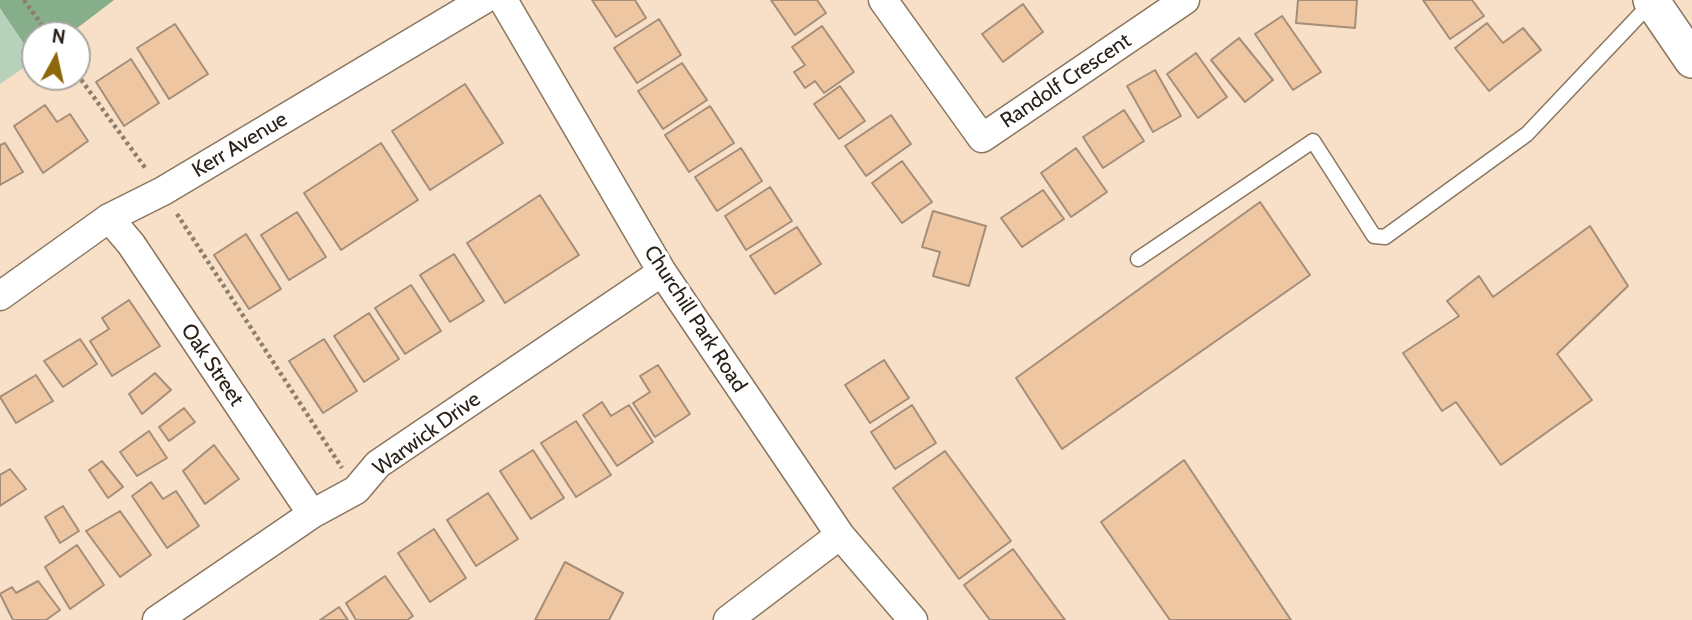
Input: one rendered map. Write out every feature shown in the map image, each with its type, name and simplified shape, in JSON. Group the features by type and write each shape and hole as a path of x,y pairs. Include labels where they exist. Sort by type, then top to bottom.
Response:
{"street":[{"name":"Kerr Avenue","path":"0,296 109,218 163,191 483,0"},
{"name":"Churchill Park Road","path":"503,0 662,272 840,534 913,620"},
{"name":"Randolf Crescent","path":"883,0 982,138 1185,0"},
{"path":"1651,1 1692,60"},
{"name":"Oak Street","path":"109,218 131,244 312,514"},
{"name":"Warwick Drive","path":"158,620 312,514 356,489 378,464 662,272"},
{"path":"728,620 840,534"}],"lane":[{"path":"1138,259 1313,141 1374,236 1385,237 1527,134 1651,1"}],"path":[{"path":"23,0 39,21"},
{"path":"89,91 163,191 356,489"}],"green space":[{"path":"0,0 114,0 86,21 21,21 21,39 0,8"},
{"path":"0,5 21,38 21,70 0,84"}],"building":[{"path":"592,0 635,0 646,18 616,37"},
{"path":"771,0 817,0 826,13 795,35"},
{"path":"1298,0 1357,0 1355,28 1296,23"},
{"path":"1423,0 1472,0 1484,16 1450,39"},
{"path":"1023,4 1043,32 1003,62 982,34"},
{"path":"1282,16 1321,72 1293,90 1255,34"},
{"path":"659,19 681,55 637,83 614,48"},
{"path":"1487,23 1503,43 1523,28 1541,50 1489,91 1455,48"},
{"path":"175,24 208,74 169,99 137,48"},
{"path":"822,26 854,72 824,93 815,81 805,88 794,72 805,65 792,47"},
{"path":"1239,38 1273,80 1245,102 1211,60"},
{"path":"1196,53 1227,97 1198,118 1167,74"},
{"path":"131,59 159,103 124,126 96,82"},
{"path":"682,63 707,100 663,129 638,91"},
{"path":"1155,70 1181,116 1153,132 1127,86"},
{"path":"465,84 503,143 430,190 392,131"},
{"path":"840,86 865,121 839,139 814,104"},
{"path":"45,105 57,122 70,114 88,141 43,173 14,126"},
{"path":"710,106 734,143 689,172 665,135"},
{"path":"1124,110 1144,141 1103,168 1083,137"},
{"path":"891,115 911,144 866,176 845,146"},
{"path":"5,143 23,172 0,185 0,145"},
{"path":"381,143 418,200 341,250 304,193"},
{"path":"741,148 762,181 717,211 695,177"},
{"path":"1076,148 1107,192 1071,217 1041,173"},
{"path":"902,161 932,202 902,223 872,183"},
{"path":"770,187 792,221 746,250 725,216"},
{"path":"1043,190 1064,219 1022,247 1001,218"},
{"path":"540,195 579,255 505,303 467,243"},
{"path":"1260,202 1310,275 1062,449 1016,378"},
{"path":"933,211 986,226 969,286 933,276 940,252 922,247"},
{"path":"297,212 326,257 289,280 261,235"},
{"path":"1590,226 1628,286 1557,354 1592,400 1501,465 1456,402 1442,411 1403,353 1459,316 1447,301 1479,276 1493,297"},
{"path":"797,227 821,264 775,294 750,256"},
{"path":"246,234 281,289 249,309 214,255"},
{"path":"454,254 484,301 450,322 420,275"},
{"path":"411,285 441,331 405,354 375,308"},
{"path":"129,300 160,346 112,376 90,341 109,329 102,318"},
{"path":"369,313 399,359 364,382 334,336"},
{"path":"80,339 97,364 63,387 44,361"},
{"path":"324,339 357,391 323,413 289,361"},
{"path":"884,360 909,398 870,423 845,385"},
{"path":"658,365 690,414 655,437 633,403 650,392 640,376"},
{"path":"155,373 171,390 142,414 129,394"},
{"path":"36,375 53,401 16,423 0,397"},
{"path":"602,402 611,416 629,405 653,442 617,466 583,415"},
{"path":"912,405 936,443 895,469 871,432"},
{"path":"184,408 195,422 169,441 159,427"},
{"path":"576,421 611,475 576,497 541,443"},
{"path":"149,431 167,458 137,476 120,452"},
{"path":"214,445 239,479 205,504 183,471"},
{"path":"533,450 564,498 531,519 500,471"},
{"path":"945,451 1011,541 959,579 893,488"},
{"path":"1184,460 1291,620 1170,620 1101,522"},
{"path":"102,461 123,487 108,498 89,470"},
{"path":"10,469 26,489 0,506 0,475"},
{"path":"151,482 163,499 176,491 199,526 167,548 132,496"},
{"path":"488,493 518,539 476,566 447,520"},
{"path":"63,506 79,531 60,543 45,517"},
{"path":"120,511 151,555 120,577 86,531"},
{"path":"434,529 466,578 430,602 398,553"},
{"path":"77,545 104,585 70,609 45,567"},
{"path":"1013,549 1065,620 990,620 964,585"},
{"path":"565,562 623,593 609,620 535,620"},
{"path":"385,576 413,616 407,620 356,620 346,603"},
{"path":"38,581 60,610 46,620 13,620 0,594 12,587 16,593"},
{"path":"339,607 348,620 320,620"}]}
